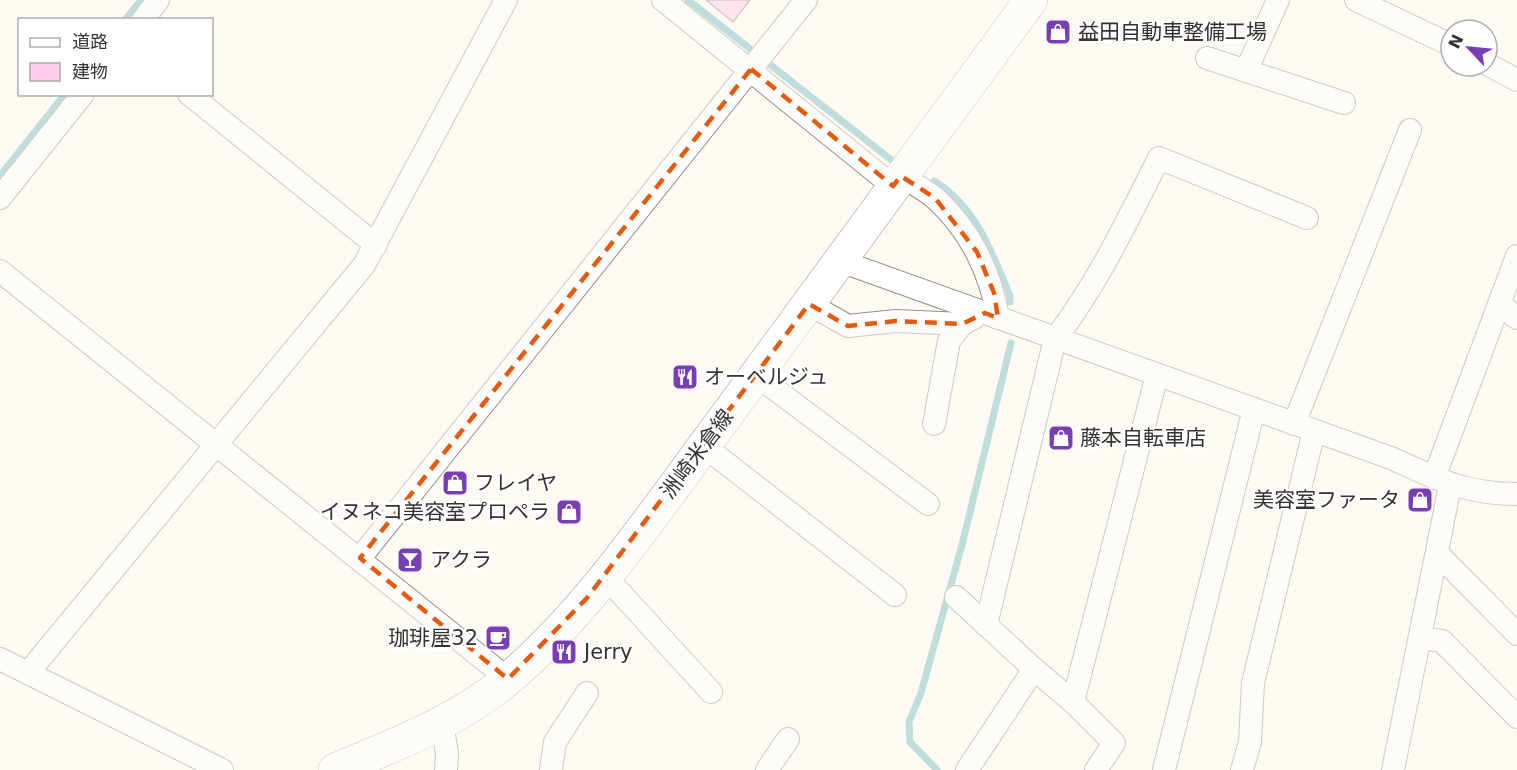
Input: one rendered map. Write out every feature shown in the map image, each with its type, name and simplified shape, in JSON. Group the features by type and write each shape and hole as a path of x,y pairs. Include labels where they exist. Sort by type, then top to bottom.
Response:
{"main road":[{"name":"洲崎米倉線","path":"335,770 442,724 508,679 552,636 605,576 704,446 1031,0"}],"street":[{"path":"144,18 158,0"},
{"path":"28,673 216,447 364,264 506,0"},
{"path":"663,0 757,61 897,181 935,198 956,221 977,252 994,293 991,316"},
{"path":"360,558 806,0"},
{"path":"1246,71 1278,0"},
{"path":"1356,0 1439,39"},
{"path":"1207,58 1344,103"},
{"path":"1499,70 1517,80"},
{"path":"0,198 81,96"},
{"path":"191,96 376,245"},
{"path":"1242,770 1250,742 1253,683 1304,427 1410,130"},
{"path":"986,625 1055,339 1078,309 1108,259 1159,158 1307,218"},
{"path":"1393,770 1437,553 1442,482 1499,304 1517,256"},
{"path":"840,261 1391,458 1442,482 1488,494 1517,494"},
{"path":"0,271 216,447 360,558 508,679"},
{"path":"808,304 848,326 896,321 962,324 991,316"},
{"path":"1499,304 1517,318"},
{"path":"934,424 949,340 962,324"},
{"path":"756,375 928,504"},
{"path":"1073,702 1157,375"},
{"path":"1164,770 1254,410"},
{"path":"704,446 895,595"},
{"path":"1437,553 1517,634"},
{"path":"605,576 711,692"},
{"path":"956,597 1073,702 1114,744 1096,770"},
{"path":"1420,638 1442,641 1517,717"},
{"path":"0,658 222,770"},
{"path":"967,770 1034,669"},
{"path":"551,770 555,742 587,693"},
{"path":"442,724 447,753 446,770"},
{"path":"767,770 788,739"}],"highlighted area":[{"path":"751,69 893,186 901,176 935,198 977,252 994,293 998,318 985,313 962,324 896,321 848,326 809,304 587,598 508,679 360,558"}],"building":[{"path":"706,0 750,0 733,22"}],"waterway":[{"path":"127,18 141,0"},
{"path":"688,0 894,162"},
{"path":"0,176 63,96"},
{"path":"934,181 961,203 972,217 1004,280 1010,302"},
{"path":"937,770 910,742 909,722 921,693 963,541 1011,343"}],"place":[{"name":"益田自動車整備工場","path":"1058,32"},
{"name":"オーベルジュ","path":"685,377"},
{"name":"藤本自転車店","path":"1061,438"},
{"name":"フレイヤ","path":"455,483"},
{"name":"美容室ファータ","path":"1420,500"},
{"name":"イヌネコ美容室プロペラ","path":"569,512"},
{"name":"アクラ","path":"410,560"},
{"name":"珈琲屋32","path":"498,638"},
{"name":"Jerry","path":"564,652"}]}
